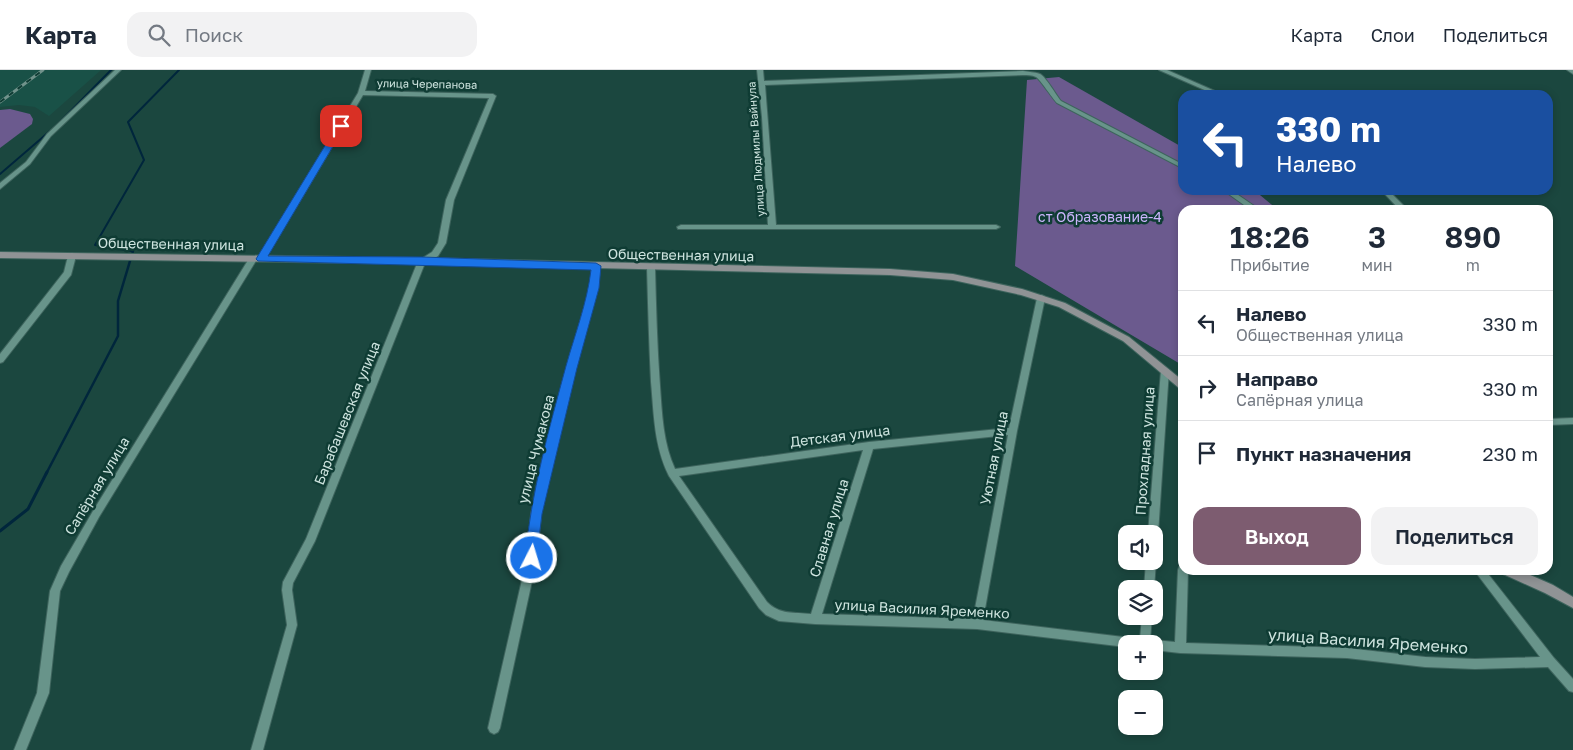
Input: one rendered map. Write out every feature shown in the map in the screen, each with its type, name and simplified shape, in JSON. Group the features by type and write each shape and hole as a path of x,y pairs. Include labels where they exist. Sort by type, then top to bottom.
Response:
{"main road":[{"name":"Общественная улица","path":"0,255 422,261 918,274 953,277 993,285 1062,305 1126,339 1178,381"},
{"path":"1518,575 1549,589 1573,603"}],"street":[{"path":"0,187 28,163 49,135 118,70"},
{"name":"Сапёрная улица","path":"20,750 43,693 55,590 65,569 96,514 361,93 368,70"},
{"name":"улица Людмилы Вайнула","path":"760,70 772,226"},
{"path":"1162,70 1209,90"},
{"path":"761,83 1007,72 1037,74 1046,83 1051,93 1059,102 1178,164"},
{"name":"улица Черепанова","path":"361,93 492,96"},
{"name":"Барабашевская улица","path":"257,750 292,625 287,590 288,582 310,541 368,402 422,261 435,254 442,243 450,200 492,96"},
{"path":"1234,195 1248,205"},
{"path":"1389,195 1399,205"},
{"path":"681,227 996,226"},
{"path":"0,360 68,273 72,256"},
{"name":"улица Чумакова","path":"494,728 532,558 536,514 571,368 594,288 596,266"},
{"path":"651,267 652,328 658,412 664,459 763,605"},
{"name":"Уютная улица","path":"977,624 1013,431 1041,298"},
{"name":"Прохладная улица","path":"1154,525 1165,370"},
{"path":"1553,422 1573,421"},
{"name":"Детская улица","path":"672,473 869,446 1013,431"},
{"name":"Славная улица","path":"815,619 869,446"},
{"path":"1180,648 1183,575"},
{"path":"1483,575 1550,662 1573,687"},
{"name":"улица Василия Яременко","path":"763,605 770,612 779,616 815,619 977,624 1118,641"},
{"name":"улица Василия Яременко","path":"1163,646 1347,653 1435,663 1550,662"}],"shaded area":[{"path":"0,70 101,70 49,116 35,107 19,105 0,107"}],"green space":[{"name":"ст Образование-4","path":"1059,77 1178,145 1178,195 1260,195 1272,205 1178,205 1178,363 1015,266 1027,80"},
{"path":"10,109 30,114 33,119 32,124 0,148 0,110"}],"waterway":[{"path":"54,128 111,70"},
{"path":"129,250 95,245 144,160 128,122 179,70"},
{"path":"0,174 50,131"},
{"path":"46,474 118,336 118,301 133,251 121,249"},
{"path":"0,531 28,509 47,472"}],"railway":[{"path":"0,102 43,70"}],"route":[{"path":"341,126 261,259 596,266 594,288 571,368 536,514 532,558"}]}
